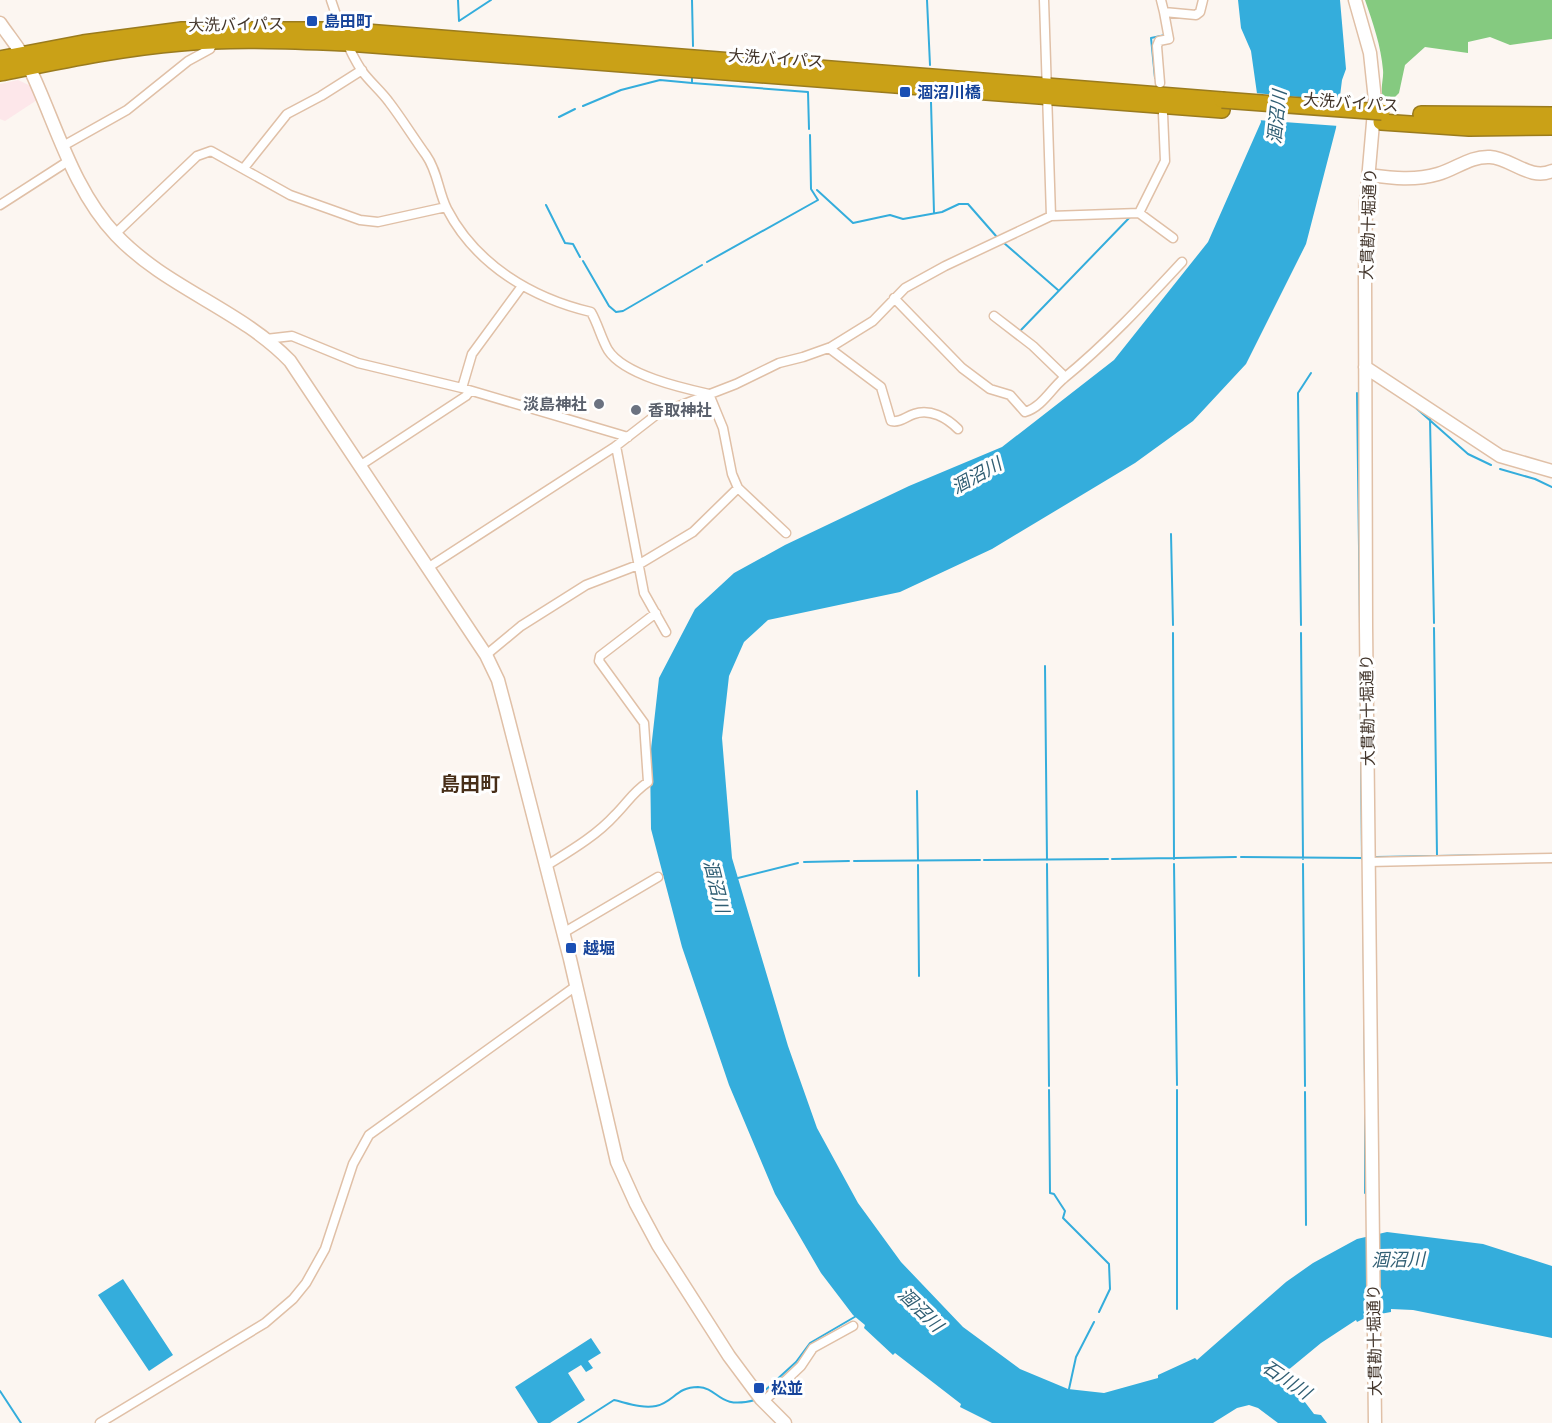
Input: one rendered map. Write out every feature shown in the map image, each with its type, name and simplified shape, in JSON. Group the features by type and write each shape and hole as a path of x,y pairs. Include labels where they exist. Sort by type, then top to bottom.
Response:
{"highway":[{"name":"大洗バイパス","path":"0,73 26,61 83,43 182,30 344,36 1024,83 1046,92"},
{"name":"大洗バイパス","path":"0,58 26,61 130,48 214,41 344,36 1381,117 1469,128 1552,127"},
{"name":"大洗バイパス","path":"1381,117 1552,115"}],"street":[{"path":"331,0 344,36 362,70 388,101 432,163 446,207 482,256 497,270 522,286 559,304 591,312 609,352 633,369 667,383 710,394"},
{"path":"1044,0 1051,216"},
{"path":"1160,84 1157,46 1159,41 1169,39 1161,0"},
{"path":"1164,12 1196,15 1200,12 1203,0"},
{"name":"大貫勘十堀通り","path":"1355,0 1374,75 1375,100 1365,241 1368,862 1375,1423"},
{"path":"0,23 26,61 63,146 96,209 115,234 148,265 266,339 299,372 486,655 502,693 576,986 610,1138 636,1204 658,1245 729,1356 763,1401 785,1423"},
{"path":"63,146 127,110 188,61 210,48 214,41"},
{"path":"244,168 287,114 362,70"},
{"path":"1139,213 1165,161 1163,114"},
{"path":"115,234 197,156 217,152 290,195 360,220 378,222 446,207"},
{"path":"1368,175 1396,179 1425,177 1470,160 1486,157 1494,157 1539,174 1552,171"},
{"path":"0,205 70,160"},
{"path":"429,567 616,446 656,415 779,363 829,348 873,321 905,288 1051,216 1139,213 1173,238"},
{"path":"894,298 962,368 990,389 1010,395 1025,412 1050,395 1063,379 1096,351 1182,262"},
{"path":"361,465 466,396 472,354 522,286"},
{"path":"994,316 1033,346 1062,374 1063,379"},
{"path":"266,339 292,336 358,363 466,389 628,436"},
{"path":"829,348 881,387 891,421 901,421 923,412 944,417 958,429"},
{"path":"1365,367 1500,456 1552,471"},
{"path":"710,394 723,428 732,474 738,488 786,533"},
{"path":"616,446 644,593 666,632"},
{"path":"486,655 521,626 586,585 638,565 693,532 738,488"},
{"path":"546,866 588,838 616,815 633,792 648,782 644,723 599,661 600,656 656,613"},
{"path":"1368,862 1552,858"},
{"path":"563,933 658,877"},
{"path":"100,1423 281,1310 306,1283 320,1259 353,1164 369,1135 576,986"},
{"path":"763,1401 801,1366 813,1348 853,1326"}],"shaded area":[{"path":"18,80 31,86 37,100 5,121 0,119 0,84"}],"green space":[{"path":"1365,0 1552,0 1552,39 1510,45 1490,37 1468,42 1468,53 1425,47 1405,65 1399,93 1395,97 1384,99 1380,52"}],"water":[{"path":"1238,0 1340,0 1346,69 1342,80 1336,128 1306,244 1246,364 1193,421 1135,463 992,549 900,592 768,620 744,642 729,676 722,738 732,858 788,1046 817,1128 858,1203 901,1262 963,1327 1020,1369 1068,1389 1104,1393 1158,1378 1158,1375 1195,1358 1197,1360 1286,1282 1313,1263 1357,1239 1387,1232 1483,1244 1552,1266 1552,1338 1413,1310 1391,1309 1391,1312 1369,1316 1357,1322 1356,1320 1321,1343 1287,1371 1295,1389 1314,1414 1321,1415 1327,1423 1278,1423 1258,1408 1249,1405 1237,1408 1213,1423 992,1423 960,1407 961,1404 895,1353 893,1355 864,1328 865,1325 853,1315 821,1273 775,1194 729,1085 682,947 651,829 650,758 659,678 695,609 734,573 785,545 909,486 1002,447 1114,360 1208,242 1261,122 1251,51 1241,28"},
{"path":"123,1279 173,1355 149,1371 98,1295"},
{"path":"591,1338 601,1353 588,1361 593,1368 586,1372 581,1365 568,1373 585,1400 550,1423 538,1423 515,1387"}],"pier":[{"path":"1254,93 1344,101 1339,126 1257,120"}],"waterway":[{"path":"458,0 459,21 491,0"},
{"path":"692,0 693,46"},
{"path":"927,0 930,65"},
{"path":"1157,0 1162,18"},
{"path":"1155,78 1151,38 1165,35"},
{"path":"583,106 621,90 660,80 692,83 692,78"},
{"path":"692,83 808,92 809,129"},
{"path":"931,102 934,213"},
{"path":"559,117 575,109"},
{"path":"1159,115 1160,131"},
{"path":"707,262 818,200 811,189 810,135"},
{"path":"817,190 853,223 890,215 903,219 942,212 959,204 968,204 996,236"},
{"path":"546,205 565,243 573,244 580,257"},
{"path":"1021,330 1131,216"},
{"path":"1004,243 1058,290"},
{"path":"583,261 609,306 616,312 623,311 702,265"},
{"path":"1301,625 1298,393 1311,373"},
{"path":"1357,393 1360,624"},
{"path":"1416,408 1468,454 1491,465"},
{"path":"1430,419 1434,623"},
{"path":"1500,469 1535,479 1552,487"},
{"path":"1171,534 1173,625"},
{"path":"1434,628 1437,856"},
{"path":"1360,631 1362,859"},
{"path":"1173,633 1174,859"},
{"path":"1301,633 1303,859"},
{"path":"1045,666 1047,860"},
{"path":"917,791 918,860"},
{"path":"1376,857 1496,855"},
{"path":"1112,859 1236,857"},
{"path":"1241,857 1362,858"},
{"path":"984,860 1108,859"},
{"path":"854,861 980,860"},
{"path":"804,862 849,861"},
{"path":"738,878 798,863"},
{"path":"1047,864 1049,1086"},
{"path":"1174,864 1177,1085"},
{"path":"1303,864 1305,1086"},
{"path":"1363,864 1365,1084"},
{"path":"918,865 919,976"},
{"path":"1049,1090 1050,1193 1054,1194 1065,1211 1063,1218 1109,1264 1110,1289 1099,1312"},
{"path":"1177,1090 1177,1309"},
{"path":"1305,1092 1306,1225"},
{"path":"1365,1093 1365,1193"},
{"path":"761,1394 796,1362 810,1343 858,1315"},
{"path":"1069,1389 1076,1357 1094,1322"},
{"path":"578,1423 614,1400 651,1407 662,1404 685,1389 698,1387 705,1388 726,1401 755,1400"},
{"path":"0,1391 21,1423"}],"place":[{"name":"島田町","path":"312,21"},
{"name":"涸沼川橋","path":"905,92"},
{"name":"淡島神社","path":"599,404"},
{"name":"香取神社","path":"636,410"},
{"name":"越堀","path":"571,948"},
{"name":"松並","path":"759,1388"}],"district":[{"name":"島田町","path":"470,783"}],"water label":[{"name":"涸沼川","path":"1276,117"},
{"name":"涸沼川","path":"976,475"},
{"name":"涸沼川","path":"717,886"},
{"name":"涸沼川","path":"1398,1259"},
{"name":"涸沼川","path":"921,1309"},
{"name":"石川川","path":"1287,1379"}]}
